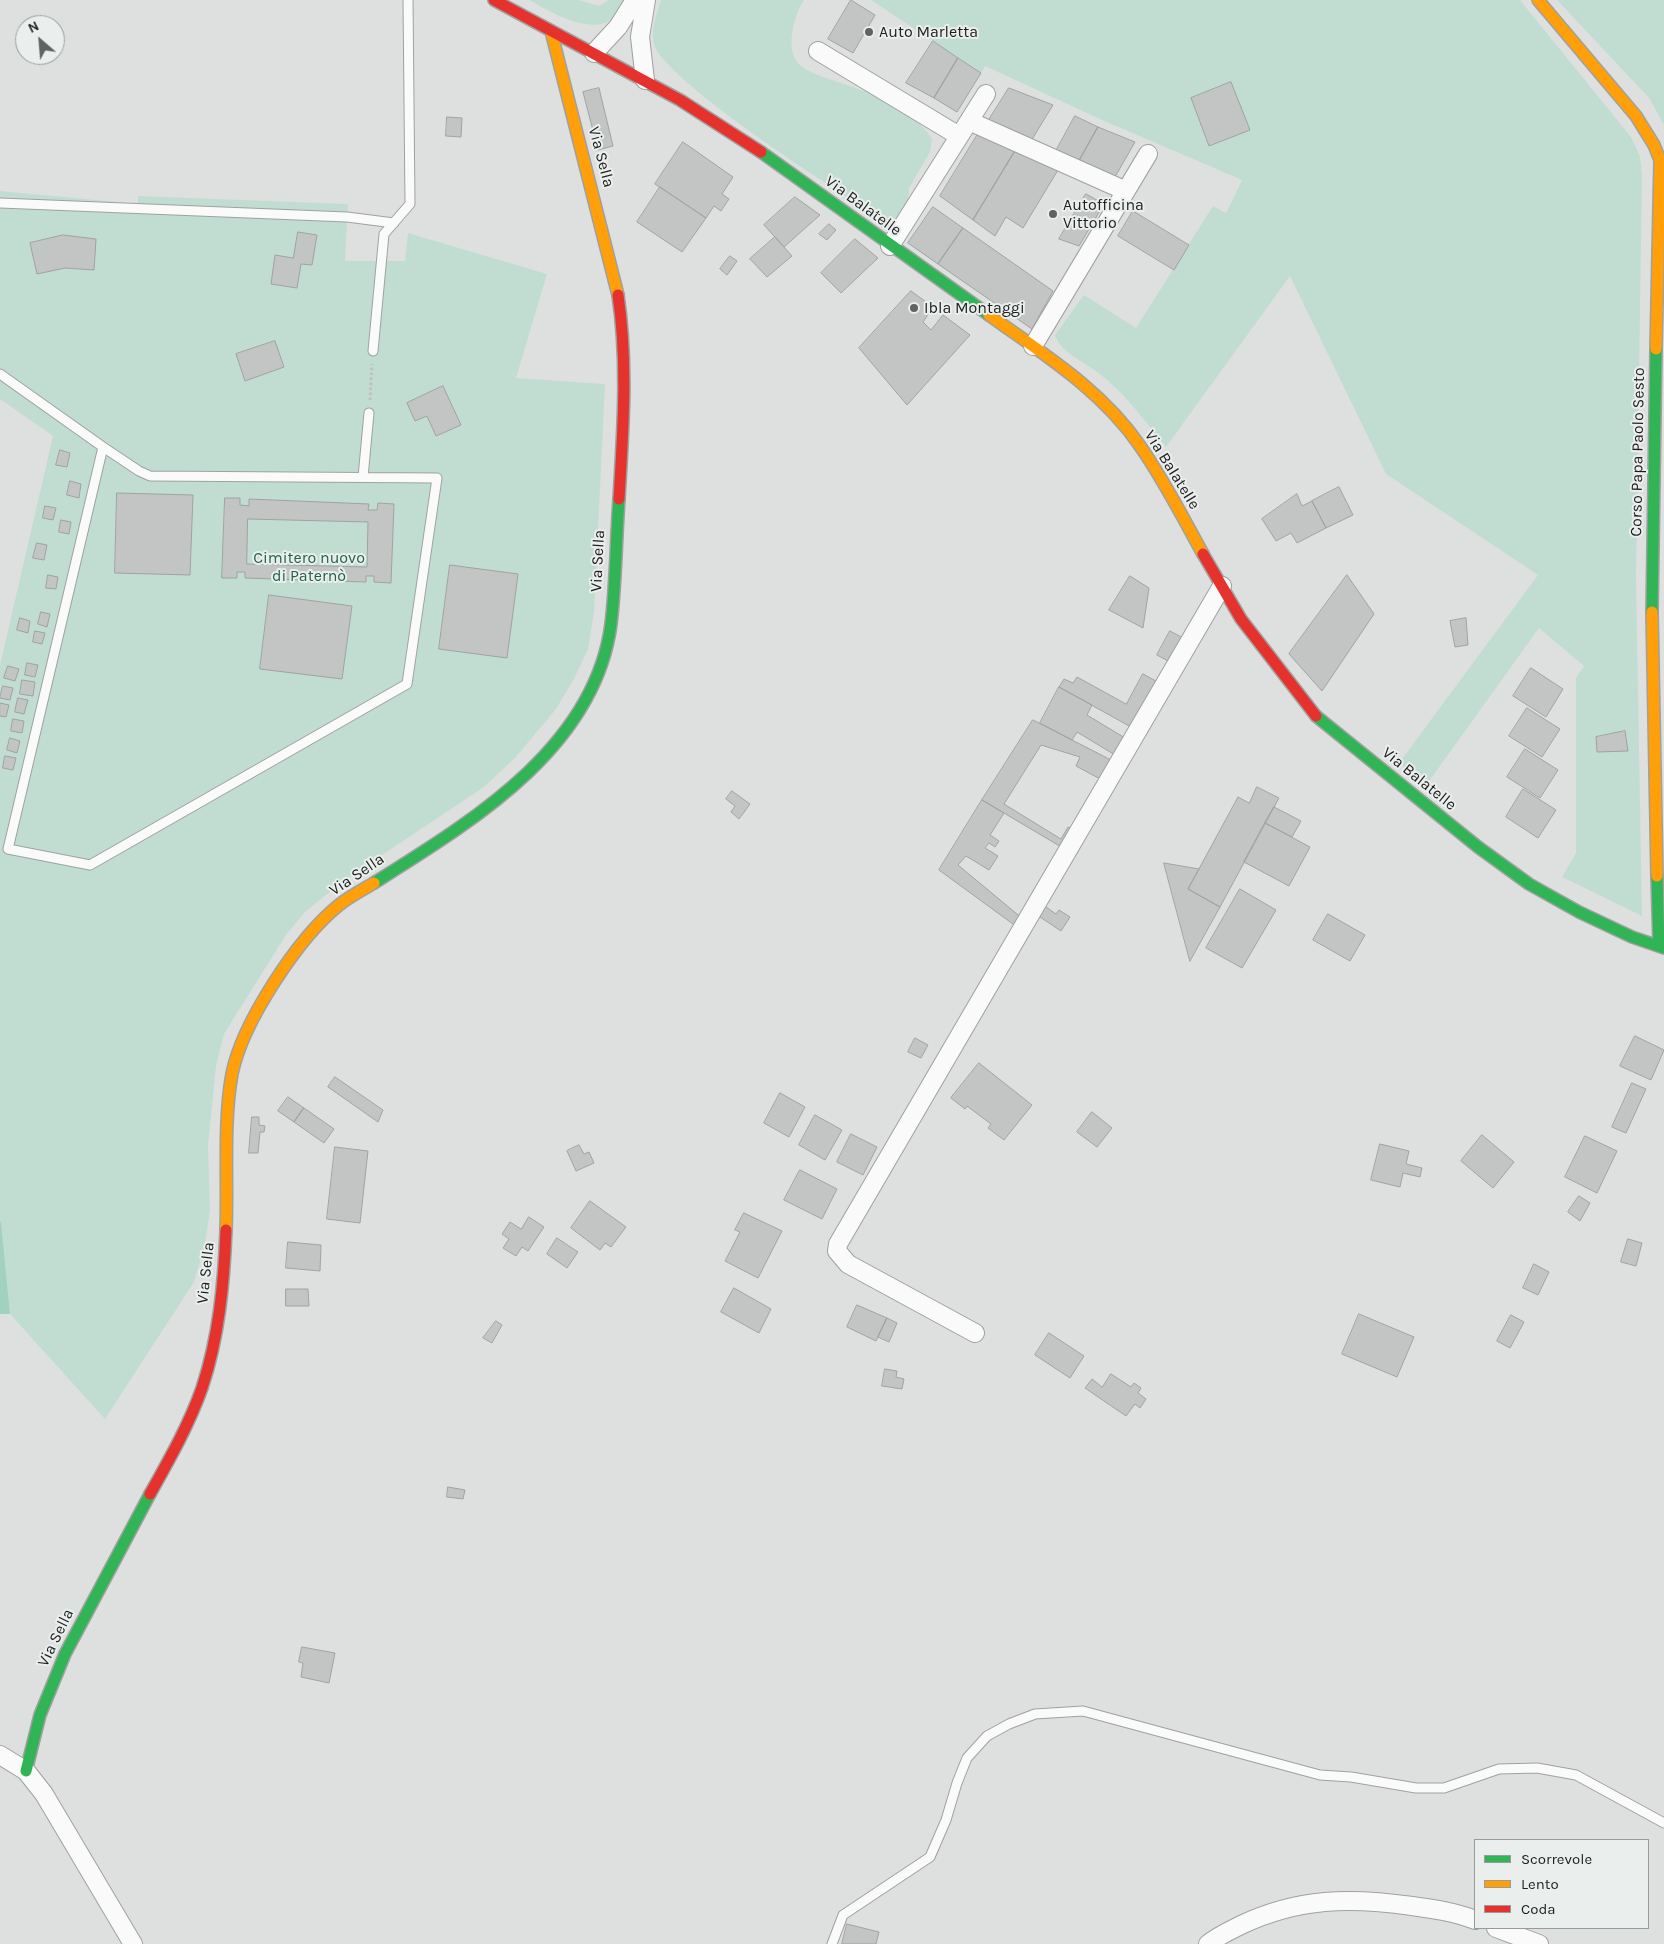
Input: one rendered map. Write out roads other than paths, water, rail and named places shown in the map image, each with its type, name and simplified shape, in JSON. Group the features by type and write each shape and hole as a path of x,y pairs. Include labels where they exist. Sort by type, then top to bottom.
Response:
{"street":[{"name":"Via Balatelle","path":"494,0 645,80 748,142 890,246 1033,346 1083,384 1105,404 1140,445 1241,619 1316,716 1478,847 1529,884 1579,912 1632,936 1662,947"},
{"path":"594,53 618,27 634,0"},
{"path":"645,80 640,37 646,0"},
{"name":"Corso Papa Paolo Sesto","path":"1538,0 1636,116 1654,145 1660,160 1652,580 1662,947"},
{"name":"Via Sella","path":"26,1772 42,1710 62,1659 190,1419 206,1375 215,1344 226,1229 230,1097 234,1070 242,1044 254,1020 287,964 319,922 339,905 468,821 506,792 532,768 574,717 588,695 606,649 611,624 623,428 624,379 622,340 618,297 610,259 551,31"},
{"path":"818,51 964,129 1126,191"},
{"path":"890,246 986,94"},
{"path":"1033,346 1148,154"},
{"path":"975,1333 848,1264 837,1251 838,1244 1222,586"},
{"path":"0,1755 26,1772 44,1794 134,1944"},
{"path":"1208,1944 1215,1938 1262,1916 1308,1904 1352,1899 1456,1913 1474,1920"},
{"path":"1499,1929 1539,1944"}],"lane":[{"path":"373,351 384,234 410,204 408,0"},
{"path":"0,203 338,217 394,223"},
{"path":"0,374 139,472 150,476 437,478 407,684 90,865 8,848 103,447"},
{"path":"363,476 369,413"},
{"path":"832,1944 844,1915 930,1857 946,1820 956,1783 967,1758 987,1736 1008,1724 1035,1714 1083,1711 1320,1775 1351,1777 1416,1788 1444,1788 1499,1769 1537,1768 1576,1774 1664,1823"}],"place":[{"name":"Auto Marletta","path":"869,32"},
{"name":"Autofficina Vittorio","path":"1053,214"},
{"name":"Ibla Montaggi","path":"914,308"}],"park label":[{"name":"Cimitero nuovo di Paternò","path":"309,567"}]}
